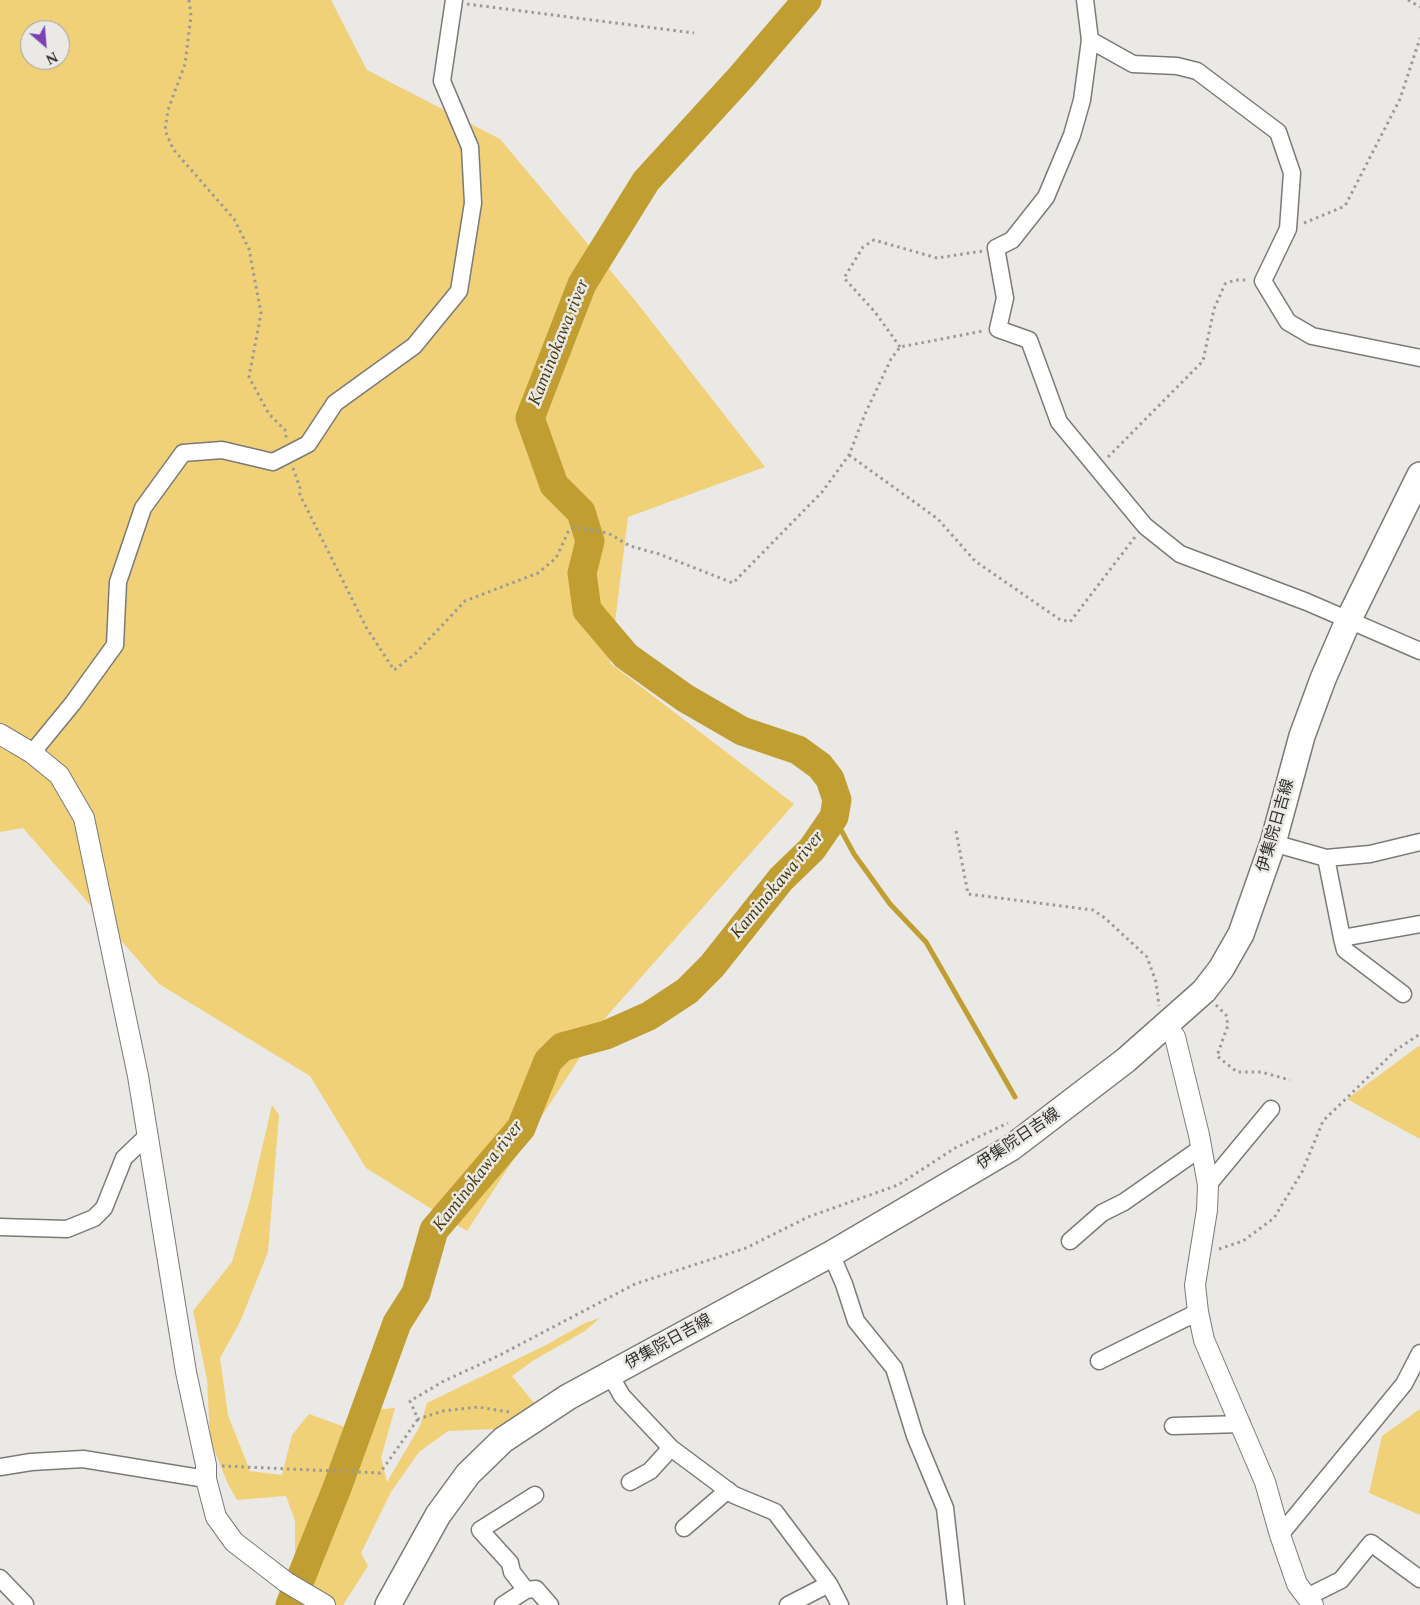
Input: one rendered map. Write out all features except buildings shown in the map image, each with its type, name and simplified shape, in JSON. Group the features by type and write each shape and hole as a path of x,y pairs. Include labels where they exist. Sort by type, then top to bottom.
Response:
{"main road":[{"name":"伊集院日吉線","path":"392,1603 438,1515 468,1474 503,1440 531,1420 830,1254 1011,1148 1088,1090 1204,991 1221,969 1241,934 1273,843 1302,736 1348,621 1420,475"}],"street":[{"path":"1085,0 1090,40 1082,100 1072,135 1046,197 1012,240 996,248 1004,298 998,329 1030,340 1060,422 1144,524 1180,554 1307,602 1420,651"},
{"path":"32,753 73,703 115,645 118,582 143,508 183,453 222,450 274,462 308,444 335,403 414,346 459,291 473,203 470,147 442,81 454,1"},
{"path":"1090,40 1133,64 1177,66 1197,70 1278,132 1292,173 1288,230 1263,281 1288,322 1312,336 1420,358"},
{"path":"0,734 32,753 59,775 84,818 138,1076 186,1372 216,1517 234,1542 286,1582 325,1605"},
{"path":"1273,843 1326,858 1370,854 1420,842"},
{"path":"1326,858 1345,950 1403,994"},
{"path":"1342,938 1420,924"},
{"path":"1166,1025 1175,1037 1208,1185 1207,1210 1195,1285 1204,1340 1266,1482 1280,1535 1297,1584 1310,1601 1341,1580 1371,1543 1420,1579"},
{"path":"1208,1185 1272,1109"},
{"path":"0,1226 67,1229 94,1218 104,1208 124,1158 148,1135"},
{"path":"1070,1241 1102,1213 1124,1202 1201,1148"},
{"path":"830,1254 844,1284 856,1321 894,1368 915,1436 944,1508 956,1605"},
{"path":"1099,1361 1198,1312"},
{"path":"1280,1535 1404,1384 1420,1353"},
{"path":"610,1375 622,1396 671,1448 734,1495 775,1512 829,1584 840,1605"},
{"path":"1173,1426 1242,1424"},
{"path":"630,1482 650,1471 671,1448"},
{"path":"0,1467 31,1462 83,1459 206,1472"},
{"path":"684,1528 728,1490"},
{"path":"526,1590 512,1572 510,1563 480,1530 535,1494"},
{"path":"0,1578 25,1604"},
{"path":"788,1605 829,1584"},
{"path":"503,1605 526,1590 536,1589 550,1605"}],"path":[{"path":"1408,0 1420,7"},
{"path":"454,1 694,33"},
{"path":"1288,230 1345,206 1400,99 1420,38"},
{"path":"900,347 876,312 844,278 863,247 874,240 937,258 996,248"},
{"path":"1097,468 1203,361 1214,309 1225,284 1235,280 1263,281"},
{"path":"575,527 608,533 630,546 659,554 733,583 822,492 849,455 865,414 891,359 900,347 998,329"},
{"path":"849,455 938,519 974,561 1059,619 1070,622 1144,524"},
{"path":"956,831 968,894 1093,910 1105,918 1147,957 1156,982 1160,1014 1166,1025"},
{"path":"1204,991 1226,1016 1228,1026 1217,1056 1237,1072 1261,1072 1290,1080"},
{"path":"1199,1255 1243,1241 1274,1218 1302,1172 1324,1121 1396,1050 1420,1034"},
{"path":"418,1419 410,1401 444,1381 498,1356 636,1284 746,1248 808,1216 898,1185 955,1148 1015,1120"},
{"path":"206,1472 309,1468 380,1473 418,1419 443,1410 478,1407 512,1412 531,1420"}],"shaded area":[{"path":"0,0 331,0 367,70 500,139 634,299 765,467 628,517 610,663 794,804 607,1016 467,1231 366,1168 310,1076 159,984 23,828 0,832"},
{"path":"1420,1045 1420,1139 1347,1099"},
{"path":"272,1105 279,1115 268,1252 240,1322 220,1358 228,1415 250,1471 282,1475 292,1435 309,1414 364,1434 374,1410 395,1408 381,1458 387,1482 420,1426 427,1403 546,1345 585,1323 600,1318 585,1331 534,1360 512,1376 534,1403 495,1429 448,1431 419,1452 391,1492 361,1553 368,1566 343,1605 275,1605 286,1592 295,1562 295,1521 286,1496 237,1500 227,1482 210,1439 207,1380 193,1311 232,1262 250,1200"},
{"path":"1420,1409 1420,1515 1369,1493 1382,1436"}],"waterway":[{"name":"Kaminokawa river","path":"290,1605 337,1488 397,1323 416,1293 434,1230 521,1128 548,1061 562,1047 606,1035 649,1016 687,991 712,966 781,879 812,849 834,817 837,800 830,779 820,766 798,750 742,731 685,698 626,656 587,610 582,573 590,541 581,512 554,485 530,418 582,284 646,181 741,77 807,0"},
{"path":"834,817 854,854 890,904 926,942 1015,1097"}]}
